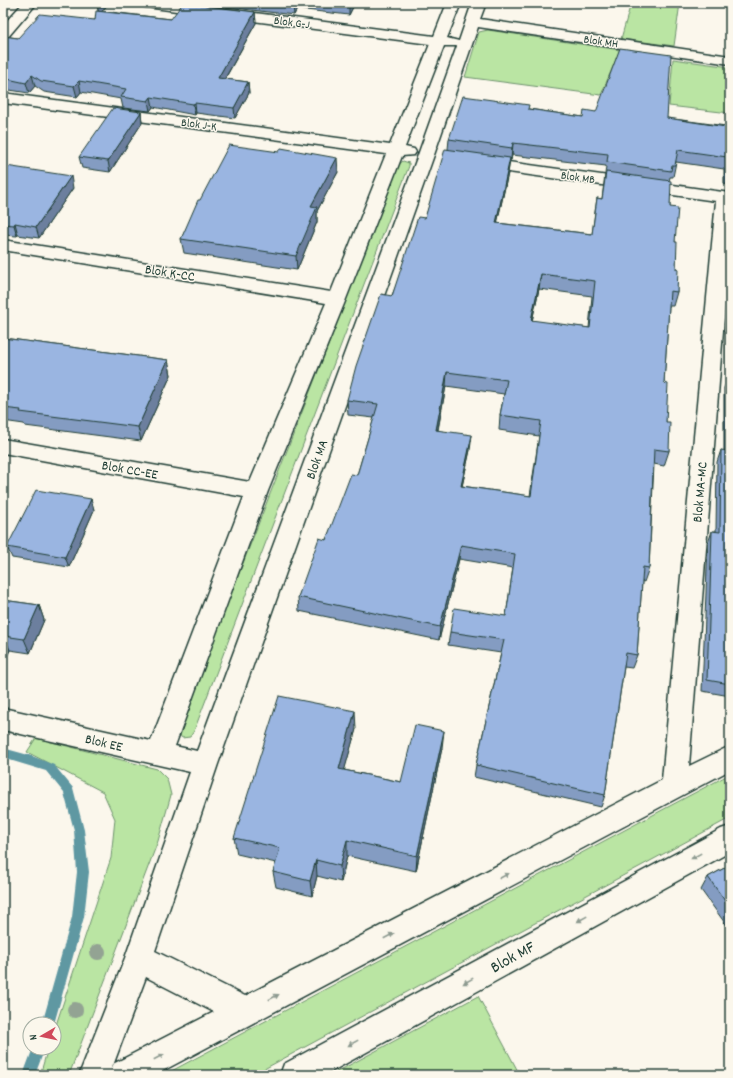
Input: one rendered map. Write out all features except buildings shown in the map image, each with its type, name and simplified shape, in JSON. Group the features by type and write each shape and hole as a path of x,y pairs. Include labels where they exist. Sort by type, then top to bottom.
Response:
{"street":[{"path":"3,34 30,3"},
{"name":"Blok G-J","path":"146,3 464,45"},
{"path":"159,754 257,491 337,299 454,3"},
{"name":"Blok MA","path":"94,1075 139,958 205,764 434,156 464,45 479,3"},
{"name":"Blok MH","path":"472,22 730,60"},
{"name":"Blok J-K","path":"3,98 434,156"},
{"name":"Blok MB","path":"465,161 727,198"},
{"name":"Blok MA-MC","path":"674,787 727,198"},
{"name":"Blok K-CC","path":"3,246 337,299"},
{"name":"Blok CC-EE","path":"3,446 257,491"},
{"name":"Blok EE","path":"3,719 205,764"},
{"path":"124,1075 730,757"},
{"name":"Blok MF","path":"295,1075 730,838"},
{"path":"139,958 245,1012"}],"green space":[{"path":"631,3 680,3 674,46 621,39"},
{"path":"488,30 620,50 601,95 465,77 479,32"},
{"path":"673,59 730,67 730,113 669,106"},
{"path":"403,161 409,163 409,166 194,731 190,737 182,738 179,734 179,727 399,164"},
{"path":"36,738 157,769 167,779 171,795 158,841 69,1075 40,1075 46,1056 62,1056 62,1016 59,1016 111,858 115,819 103,792 27,752"},
{"path":"730,774 730,818 253,1075 164,1075"},
{"path":"478,996 520,1075 331,1075"}],"waterway":[{"path":"3,753 50,768 69,791 79,830 83,872 78,917 50,1016"},
{"path":"29,1075 36,1056"}]}
